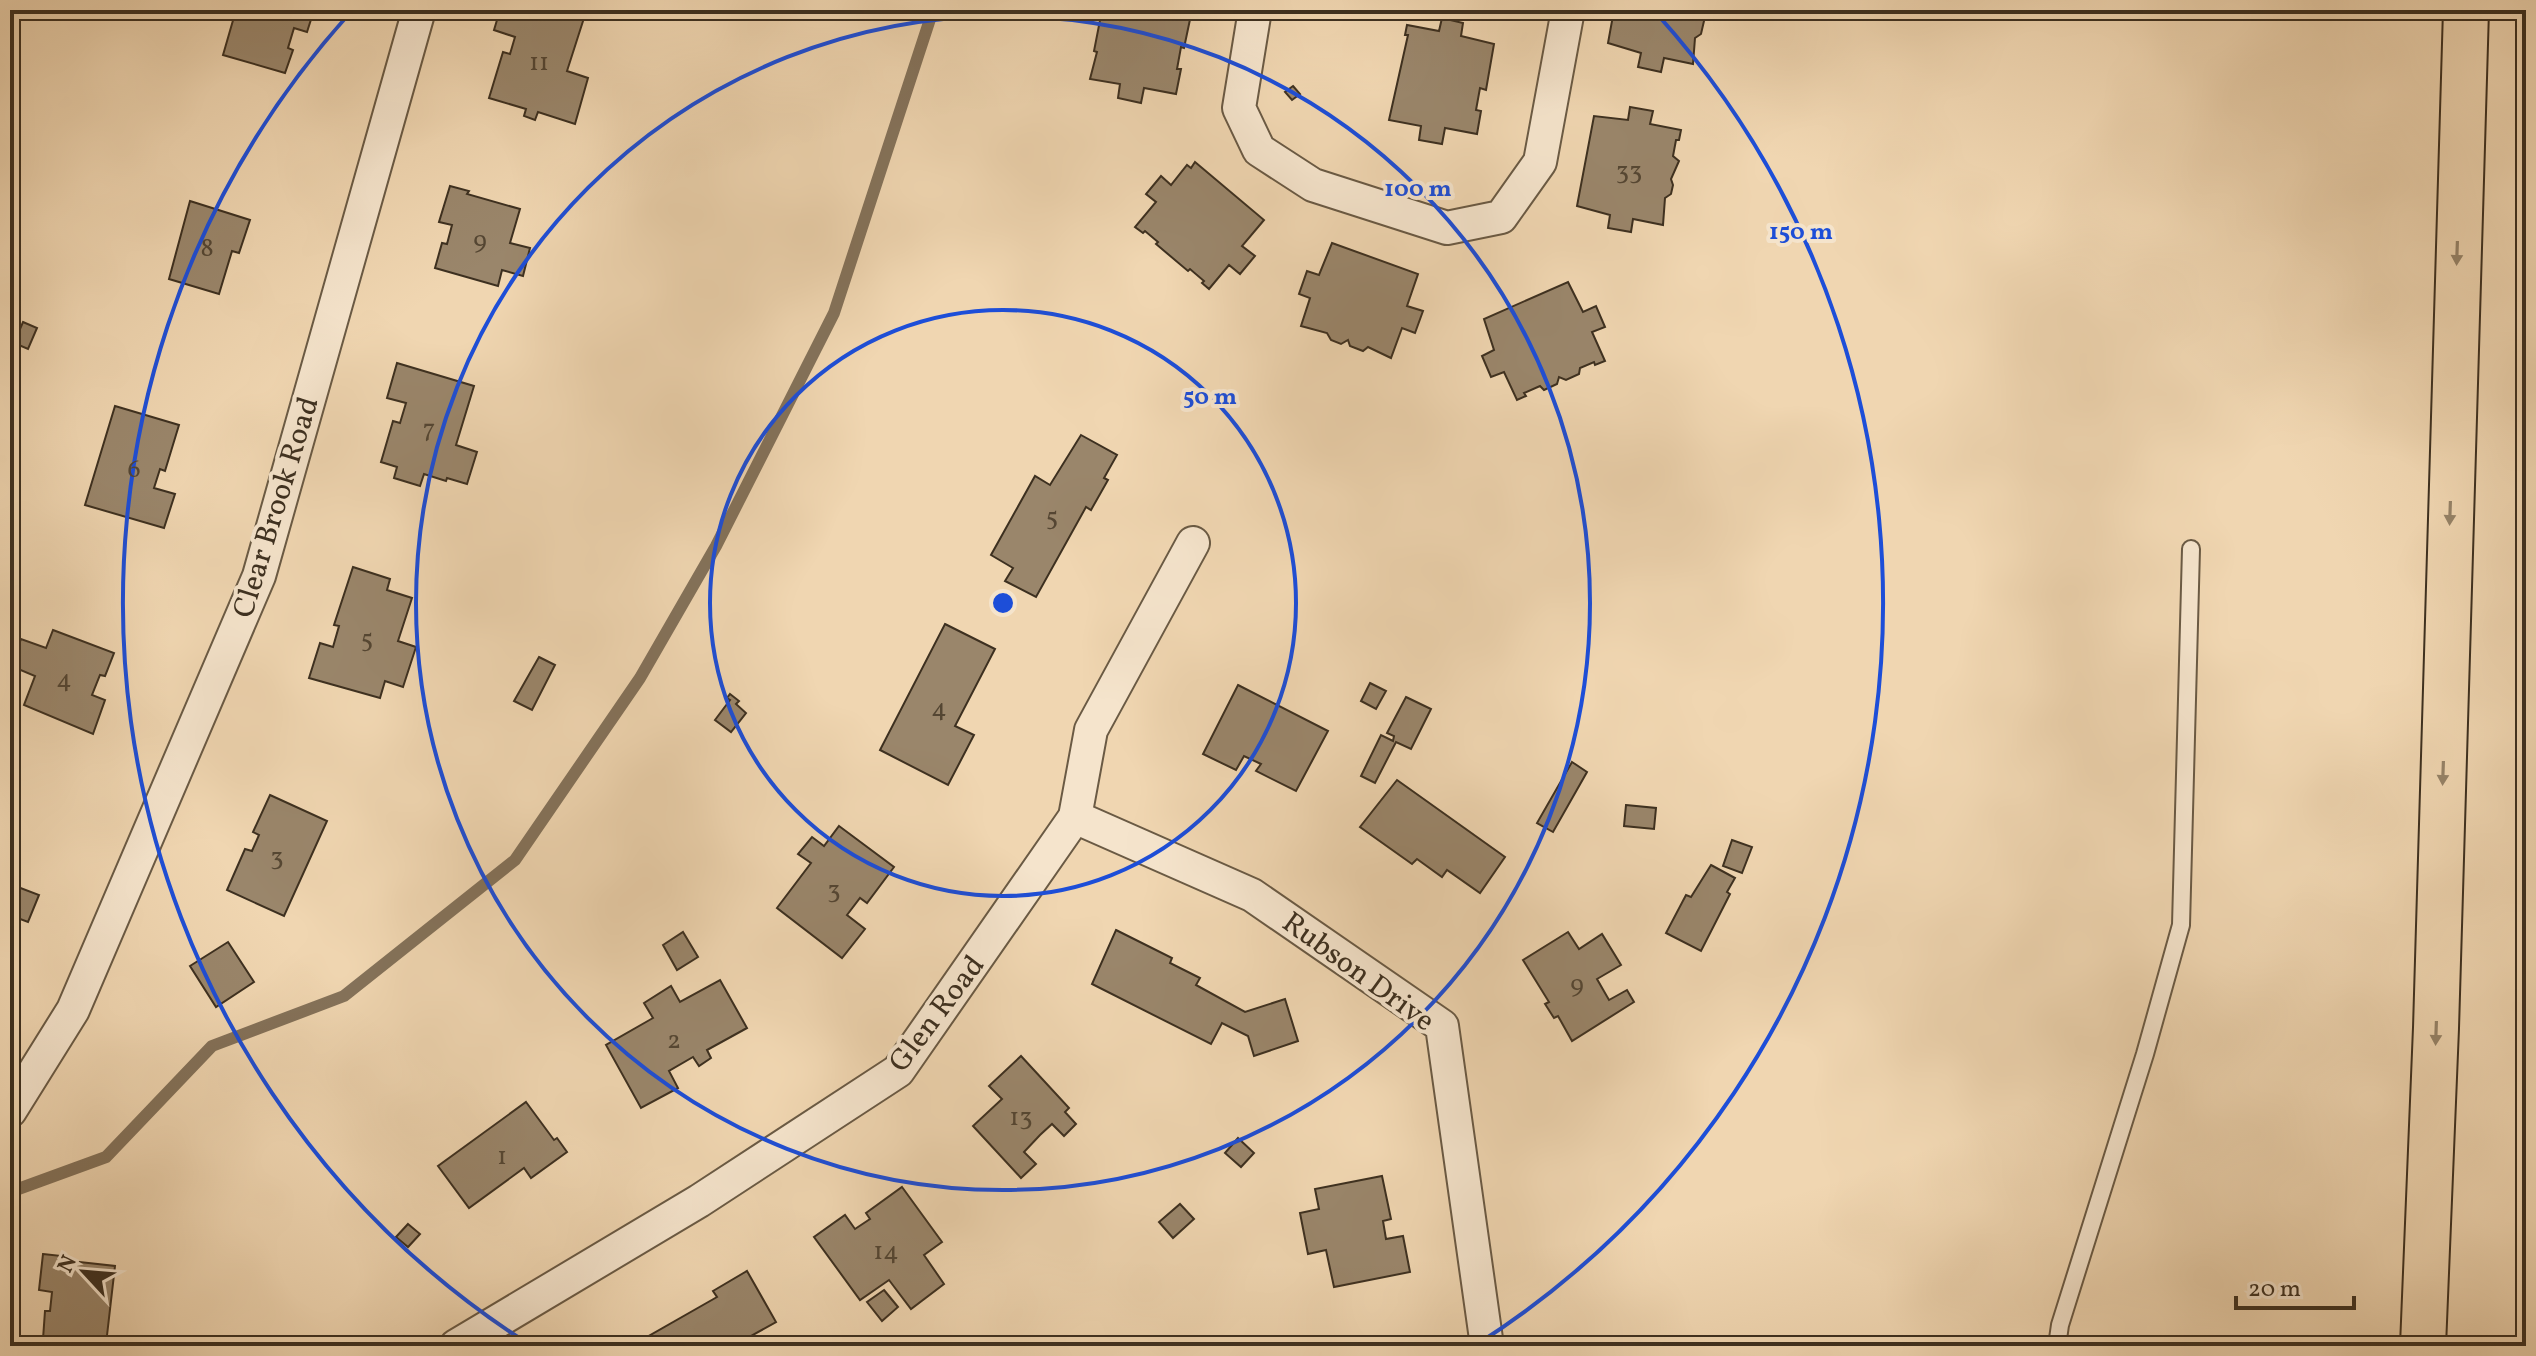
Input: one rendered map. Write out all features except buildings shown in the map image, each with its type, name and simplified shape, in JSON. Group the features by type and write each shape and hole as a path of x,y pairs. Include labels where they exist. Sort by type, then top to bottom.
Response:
{"highway":[{"path":"2457,10 2459,175"},
{"path":"2423,1346 2436,1028 2466,10"}],"street":[{"name":"Clear Brook Road","path":"10,1111 73,1010 259,576 419,10"},
{"path":"1255,10 1239,108 1259,150 1313,185 1447,228 1501,217 1540,162 1568,10"},
{"name":"Glen Road","path":"456,1346 699,1201 898,1071 1075,817 1091,730 1193,543"},
{"name":"Rubson Drive","path":"1075,817 1252,895 1442,1026 1487,1346"}],"lane":[{"path":"2057,1346 2060,1325 2145,1054 2181,925 2191,549"}],"waterway":[{"path":"10,1192 106,1157 212,1046 344,996 515,860 640,678 716,546 834,313 933,10"}]}
